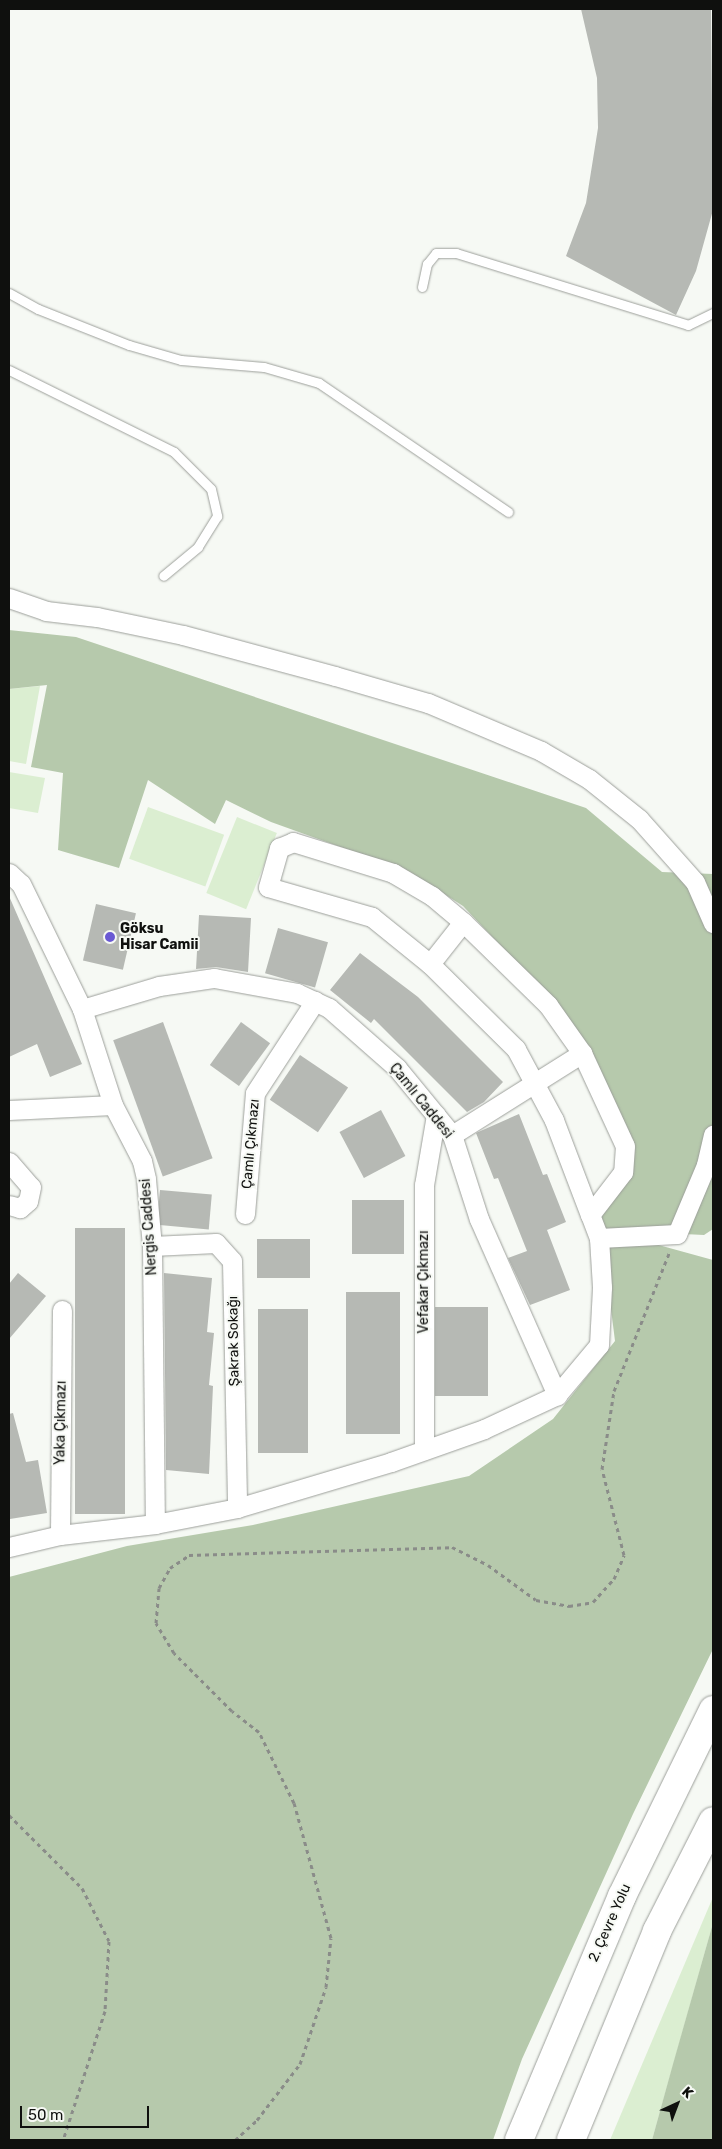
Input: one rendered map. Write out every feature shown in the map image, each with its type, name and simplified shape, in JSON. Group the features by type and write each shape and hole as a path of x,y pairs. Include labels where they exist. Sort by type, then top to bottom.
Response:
{"highway":[{"name":"2. Çevre Yolu","path":"518,2140 622,1896 713,1710"},
{"path":"571,2140 657,1931 713,1821"}],"street":[{"path":"9,598 46,611 96,617 173,633 335,676 428,703 542,751 589,779 639,819 695,882 713,923"},
{"path":"9,1547 60,1535 155,1524 237,1508 424,1450 484,1429 557,1395 599,1345 602,1287 599,1238 590,1215 554,1120 516,1049 430,964 372,917 268,887 279,848 293,842 393,872 432,896 463,922 548,1005 582,1053 625,1146 623,1172 590,1215"},
{"name":"Nergis Caddesi","path":"9,873 21,884 82,1009 113,1105 142,1161 152,1246 155,1524"},
{"path":"430,964 463,922"},
{"name":"Çamlı Caddesi","path":"82,1009 159,986 214,978 297,993 330,1008 397,1068 452,1135 479,1219 557,1395"},
{"name":"Çamlı Çıkmazı","path":"245,1214 255,1093 315,1002"},
{"path":"452,1135 582,1053"},
{"path":"9,1110 113,1105"},
{"name":"Vefakar Çıkmazı","path":"424,1450 424,1186 436,1115"},
{"path":"599,1238 677,1234 706,1165 713,1135"},
{"path":"9,1162 31,1187 28,1202 20,1208 9,1204"},
{"name":"Şakrak Sokağı","path":"152,1246 216,1243 232,1261 237,1508"},
{"name":"Yaka Çıkmazı","path":"60,1535 62,1310"}],"lane":[{"path":"422,286 428,264 436,252 456,253 688,325 713,313"},
{"path":"9,293 38,309 129,345 181,360 264,367 319,383 508,512"},
{"path":"9,370 174,452 211,489 217,516 198,547 163,576"}],"path":[{"path":"235,2140 257,2120 300,2064 326,1987 331,1938 294,1803 259,1732 232,1712 174,1653 156,1623 159,1588 170,1568 189,1555 452,1546 488,1565 536,1600 569,1606 593,1602 614,1579 624,1555 602,1469 614,1391 677,1234"},
{"path":"9,1815 82,1888 109,1941 105,2011 63,2140"}],"green space":[{"path":"9,630 76,637 586,808 662,872 713,874 713,1229 704,1235 604,1230 713,1260 713,1649 633,1814 522,2059 493,2140 9,2140 9,1577 127,1546 253,1525 469,1476 553,1419 615,1341 601,1229 593,1216 630,1141 547,995 463,906 410,872 271,822 226,800 215,824 148,780 119,868 58,850 63,773 31,767 47,685 9,689"},
{"path":"40,686 26,764 9,761 9,689"},
{"path":"9,772 45,778 38,813 9,808"},
{"path":"148,807 224,835 205,886 129,859"},
{"path":"237,817 277,833 246,909 206,893"},
{"path":"713,1897 713,1923 652,2140 610,2140"},
{"path":"713,1923 713,2140 652,2140 673,2064"}],"building":[{"path":"581,9 711,9 713,210 696,271 676,315 566,256 586,203 598,128 597,78"},
{"path":"9,896 82,1064 50,1077 37,1044 9,1057"},
{"name":"Göksu Hisar Camii","path":"96,904 136,913 123,970 83,961"},
{"path":"199,915 251,918 248,972 216,967 196,969"},
{"path":"278,928 328,942 315,988 265,973"},
{"path":"360,953 418,997 503,1082 484,1102 467,1112 374,1019 371,1023 330,990"},
{"path":"163,1022 213,1158 163,1176 113,1040"},
{"path":"241,1022 270,1043 239,1086 210,1065"},
{"path":"300,1055 348,1087 318,1132 270,1100"},
{"path":"381,1110 405,1156 364,1178 340,1132"},
{"path":"519,1114 543,1175 547,1174 566,1222 547,1230 570,1290 530,1305 508,1258 527,1251 498,1178 494,1179 476,1133"},
{"path":"160,1190 212,1195 209,1229 157,1225"},
{"path":"352,1200 404,1200 404,1254 352,1254"},
{"path":"75,1228 125,1228 125,1514 75,1514"},
{"path":"257,1239 310,1239 310,1278 257,1278"},
{"path":"18,1273 46,1296 9,1339 9,1284"},
{"path":"164,1273 212,1278 207,1332 214,1333 209,1385 213,1386 209,1474 166,1470"},
{"path":"346,1292 400,1292 400,1434 346,1434"},
{"path":"435,1307 488,1307 488,1396 435,1396"},
{"path":"258,1309 308,1309 308,1453 258,1453"},
{"path":"13,1413 26,1462 38,1460 47,1513 10,1519 9,1414"}],"place":[{"name":"Göksu Hisar Camii","path":"110,937"}]}
